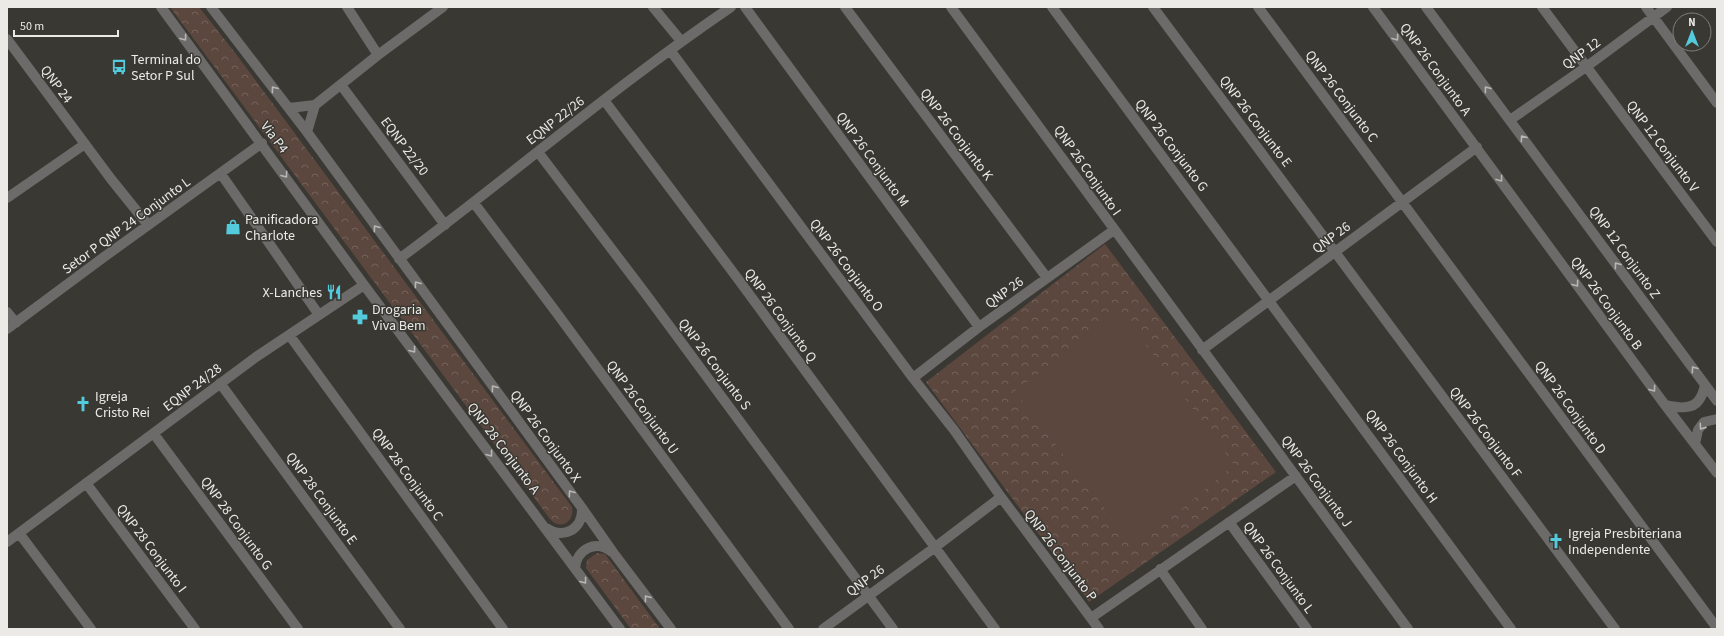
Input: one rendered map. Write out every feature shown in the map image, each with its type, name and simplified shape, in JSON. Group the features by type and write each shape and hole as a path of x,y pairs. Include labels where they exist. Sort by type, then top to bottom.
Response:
{"street":[{"name":"Via P4","path":"161,7 262,143 364,285"},
{"name":"Via P4","path":"211,7 307,132 399,259"},
{"path":"346,7 378,55"},
{"path":"289,108 315,105 378,55 443,7"},
{"path":"654,7 681,41"},
{"name":"EQNP 22/26","path":"399,259 474,203 681,41 731,7"},
{"name":"QNP 26 Conjunto M","path":"745,7 979,327"},
{"name":"QNP 26 Conjunto K","path":"845,7 1047,278"},
{"name":"QNP 26 Conjunto I","path":"951,7 1047,136 1202,350"},
{"name":"QNP 26 Conjunto G","path":"1052,7 1270,300"},
{"name":"QNP 26 Conjunto E","path":"1153,7 1335,252"},
{"name":"QNP 26 Conjunto C","path":"1258,7 1403,202"},
{"name":"QNP 26 Conjunto A","path":"1373,7 1477,148"},
{"name":"QNP 12 Conjunto Z","path":"1426,7 1717,401"},
{"name":"QNP 12 Conjunto V","path":"1542,7 1717,242"},
{"path":"1646,7 1717,103"},
{"name":"QNP 12","path":"1510,120 1586,67 1667,7"},
{"name":"QNP 24","path":"7,39 111,179 148,225"},
{"name":"QNP 26 Conjunto O","path":"670,50 913,378 954,430 1001,497"},
{"name":"EQNP 22/20","path":"341,85 445,225"},
{"name":"QNP 26 Conjunto Q","path":"604,100 738,279 934,548 995,629"},
{"path":"307,132 315,105"},
{"name":"Setor P QNP 24 Conjunto L","path":"7,329 262,143"},
{"path":"7,198 85,144"},
{"name":"QNP 26","path":"1202,350 1477,148"},
{"name":"QNP 26 Conjunto B","path":"1477,148 1665,405 1717,473"},
{"name":"QNP 26 Conjunto S","path":"538,152 645,293 892,629"},
{"path":"221,174 319,315"},
{"name":"QNP 26 Conjunto D","path":"1403,202 1717,628"},
{"name":"QNP 26 Conjunto U","path":"474,203 561,318 789,629"},
{"name":"QNP 26","path":"913,378 979,327 1114,230"},
{"name":"QNP 26 Conjunto F","path":"1335,252 1615,629"},
{"name":"QNP 26 Conjunto X","path":"399,259 615,555 671,629"},
{"name":"EQNP 24/28","path":"7,542 256,357 290,336 364,285"},
{"name":"QNP 28 Conjunto A","path":"364,285 620,629"},
{"name":"QNP 26 Conjunto H","path":"1270,300 1511,629"},
{"path":"7,312 16,323"},
{"name":"QNP 28 Conjunto C","path":"290,336 503,629"},
{"name":"QNP 26 Conjunto J","path":"1202,350 1408,629"},
{"name":"QNP 28 Conjunto E","path":"220,383 400,629"},
{"path":"1665,405 1680,408 1691,406 1699,401 1705,385"},
{"path":"1695,444 1698,430 1704,422 1717,419"},
{"name":"QNP 28 Conjunto G","path":"154,434 298,629"},
{"path":"1091,618 1296,476"},
{"name":"QNP 28 Conjunto I","path":"86,483 195,629"},
{"name":"QNP 26","path":"823,629 1001,497"},
{"name":"QNP 26 Conjunto P","path":"1001,497 1099,629"},
{"path":"542,524 552,532 566,533 572,531 581,521 582,508"},
{"name":"QNP 26 Conjunto L","path":"1229,522 1307,629"},
{"path":"19,533 91,629"},
{"path":"575,568 577,557 580,553 590,547 601,546 611,551 615,555"},
{"path":"1160,569 1202,629"}],"green space":[{"path":"170,7 199,7 236,54 572,507 569,521 558,524 554,523 550,519"},
{"path":"1105,244 1276,472 1089,602 926,382"},
{"path":"1121,311 1234,465 1135,548 1015,391"},
{"path":"597,553 605,554 660,629 631,629 586,568 587,560"}],"place":[{"name":"Terminal do Setor P Sul","path":"119,67"},
{"name":"Panificadora Charlote","path":"233,227"},
{"name":"X-Lanches","path":"334,292"},
{"name":"Drogaria Viva Bem","path":"360,317"},
{"name":"Igreja Cristo Rei","path":"83,404"},
{"name":"Igreja Presbiteriana Independente","path":"1556,541"}]}
